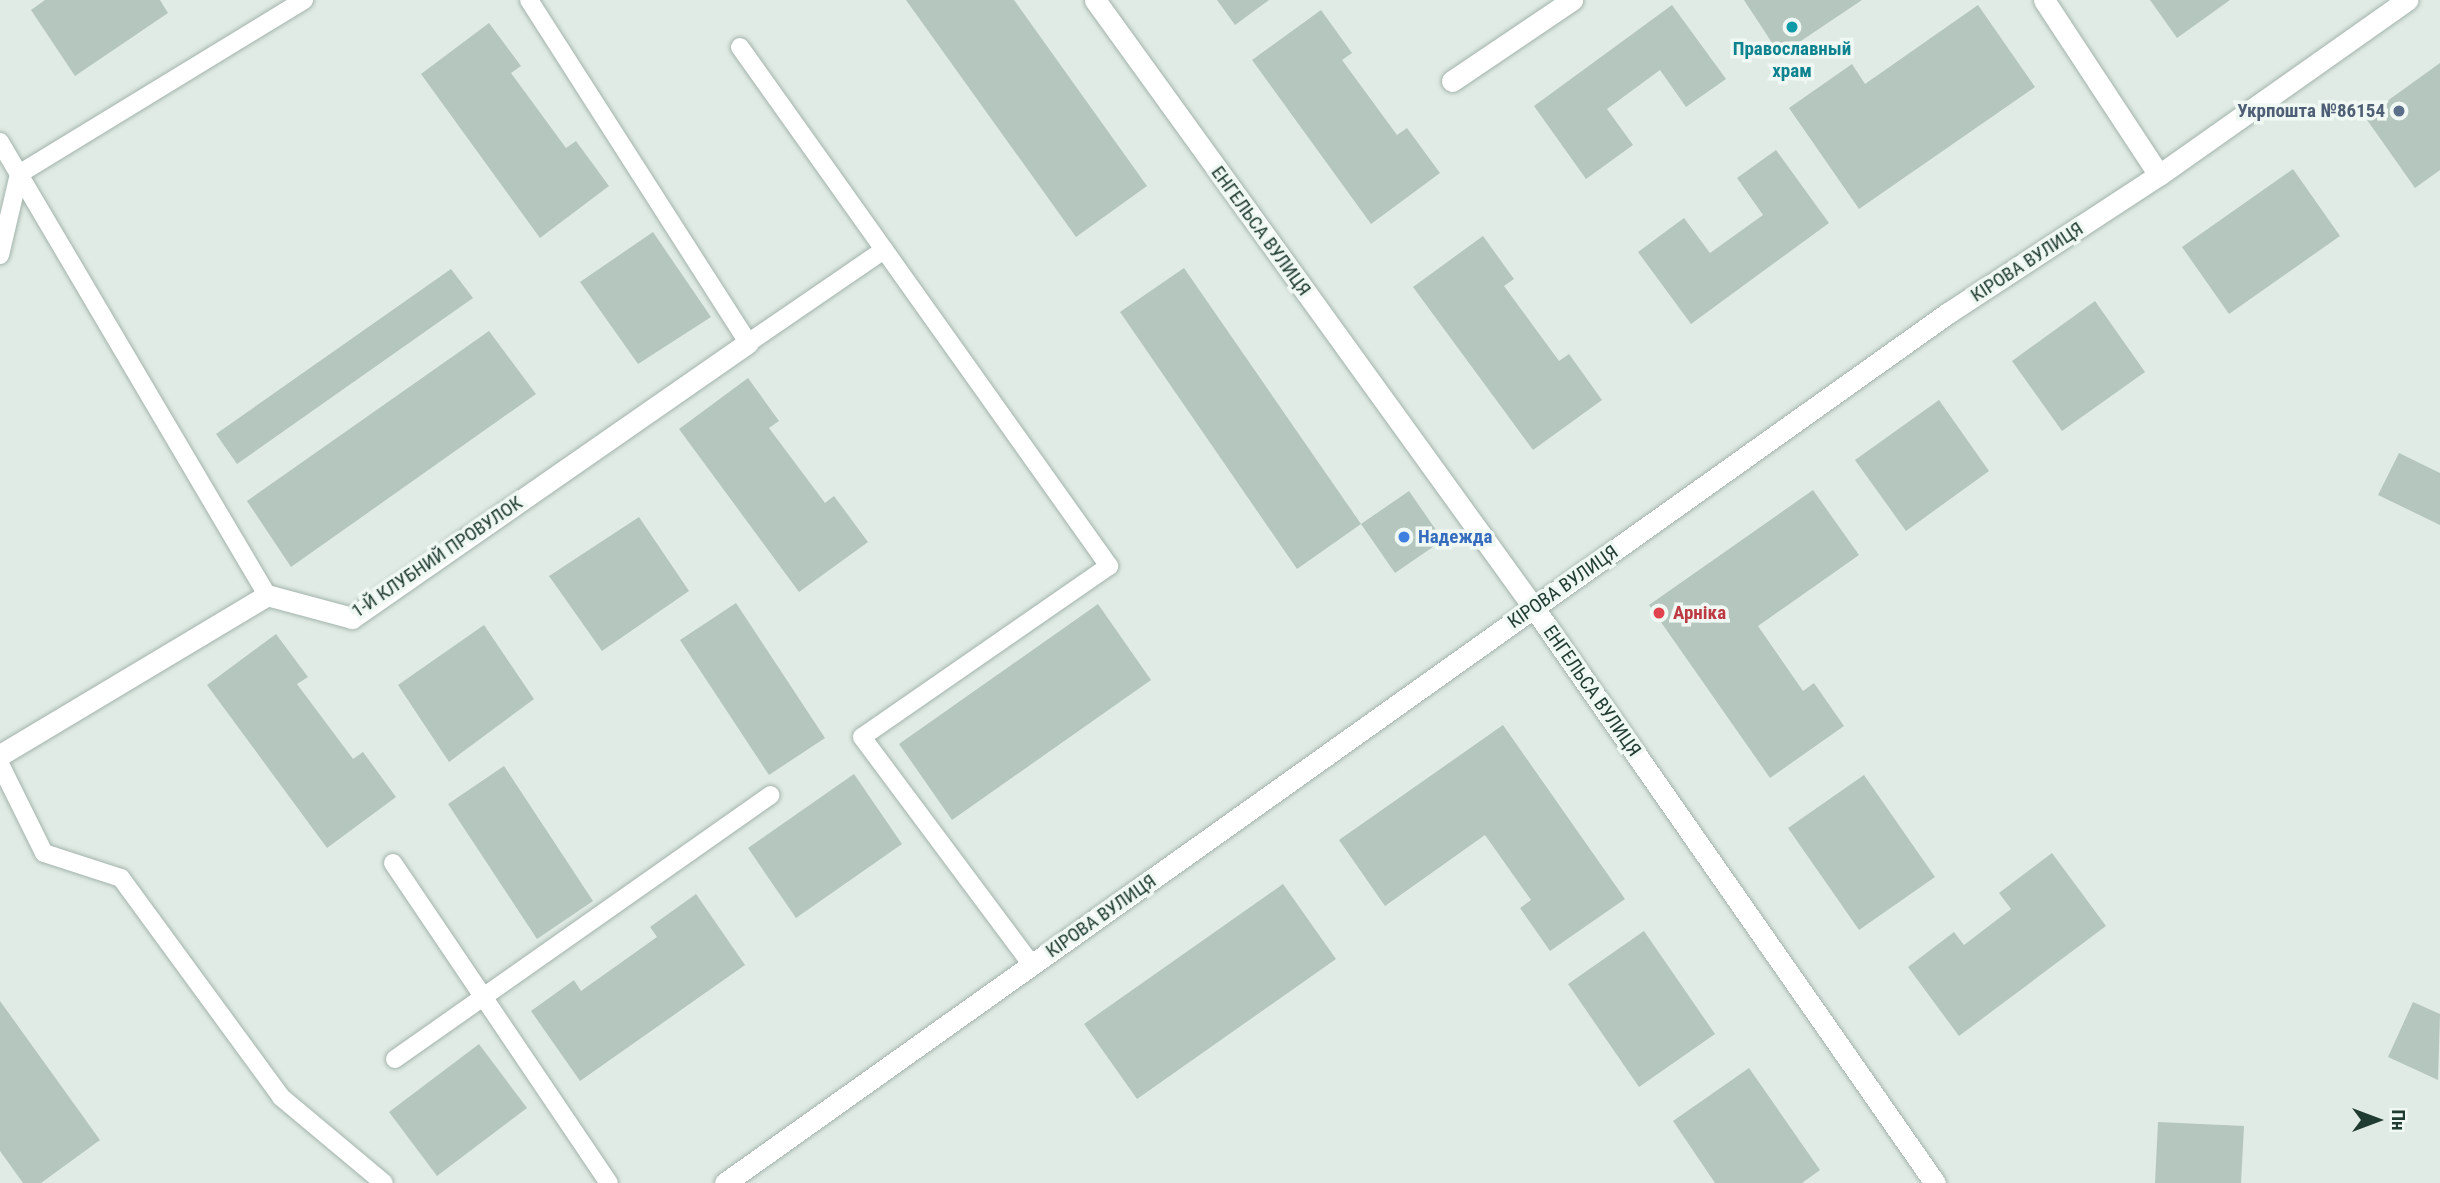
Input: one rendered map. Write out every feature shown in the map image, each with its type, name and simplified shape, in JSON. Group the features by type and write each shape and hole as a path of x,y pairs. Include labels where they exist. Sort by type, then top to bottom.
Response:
{"street":[{"name":"ЕНГЕЛЬСА ВУЛИЦЯ","path":"1095,0 1534,608 1926,1179"},
{"path":"1452,81 1572,0"},
{"path":"2044,0 2160,175"},
{"name":"КІРОВА ВУЛИЦЯ","path":"726,1183 1948,313 2160,175 2407,0"},
{"name":"1-Й КЛУБНИЙ ПРОВУЛОК","path":"267,594 352,618 748,343"},
{"path":"0,755 267,594"}],"lane":[{"path":"0,255 19,174 304,0"},
{"path":"529,0 748,343 884,250"},
{"path":"740,47 1109,566 862,737 1031,965"},
{"path":"0,142 267,594"},
{"path":"0,764 44,853 121,878 281,1097 384,1183"},
{"path":"395,1059 770,795"},
{"path":"393,863 609,1183"}],"building":[{"path":"45,0 160,0 168,13 75,76 31,10"},
{"path":"906,0 1014,0 1147,186 1076,237"},
{"path":"1217,0 1269,0 1235,25"},
{"name":"Православный храм","path":"1744,0 1862,0 1780,55"},
{"path":"2150,0 2230,0 2177,38"},
{"path":"1672,5 1726,79 1686,107 1660,70 1607,109 1633,145 1586,179 1534,106"},
{"path":"1978,5 2035,87 1859,209 1789,108 1852,64 1865,84"},
{"path":"1321,10 1352,53 1342,60 1397,135 1407,128 1440,173 1371,224 1252,60"},
{"path":"489,23 521,66 511,73 566,148 576,141 609,186 540,238 421,74"},
{"path":"2440,63 2440,170 2415,188 2365,117"},
{"path":"1776,150 1829,223 1691,324 1638,252 1684,218 1710,253 1763,215 1737,178"},
{"path":"2293,169 2340,236 2229,314 2182,247"},
{"path":"653,232 711,317 638,364 580,282"},
{"path":"1483,236 1514,279 1504,286 1559,361 1569,354 1602,400 1533,450 1413,287"},
{"path":"1184,268 1361,524 1297,569 1120,312"},
{"path":"451,269 473,298 237,464 216,434"},
{"path":"2095,301 2145,372 2062,431 2012,361"},
{"path":"489,331 536,394 291,567 247,501"},
{"path":"748,378 779,421 769,428 825,503 834,496 868,542 799,592 679,429"},
{"path":"1939,400 1989,471 1906,531 1855,460"},
{"path":"2399,453 2440,473 2440,525 2378,495"},
{"path":"1813,490 1859,555 1758,626 1803,691 1814,683 1844,726 1770,778 1649,605"},
{"path":"1409,491 1443,540 1395,573 1361,524"},
{"path":"639,517 689,591 602,651 549,576"},
{"path":"736,603 825,738 769,775 680,640"},
{"path":"1098,604 1151,680 952,820 899,744"},
{"path":"484,625 534,699 449,762 398,685"},
{"path":"276,634 308,677 297,684 353,759 363,752 396,797 327,848 207,685"},
{"path":"1503,725 1625,899 1550,951 1520,908 1531,900 1485,835 1385,906 1339,840"},
{"path":"504,766 593,901 537,939 448,804"},
{"path":"854,774 902,844 796,918 748,848"},
{"path":"1864,775 1935,877 1859,930 1788,828"},
{"path":"2052,853 2106,926 1959,1036 1908,967 1954,932 1964,945 2011,909 1999,893"},
{"path":"1283,884 1336,959 1137,1099 1084,1024"},
{"path":"696,894 745,965 580,1081 531,1011 574,980 581,991 657,937 650,927"},
{"path":"1644,931 1715,1034 1639,1087 1568,984"},
{"path":"0,1001 100,1140 41,1183 23,1183 0,1151"},
{"path":"2413,1002 2440,1014 2438,1080 2388,1057"},
{"path":"479,1044 527,1108 437,1176 389,1112"},
{"path":"1749,1068 1820,1170 1802,1183 1715,1183 1673,1121"},
{"path":"2158,1122 2244,1126 2241,1183 2155,1183"}],"place":[{"name":"Православный храм","path":"1792,27"},
{"name":"Укрпошта №86154","path":"2399,111"},
{"name":"Надежда","path":"1404,537"},
{"name":"Арніка","path":"1659,613"}]}
